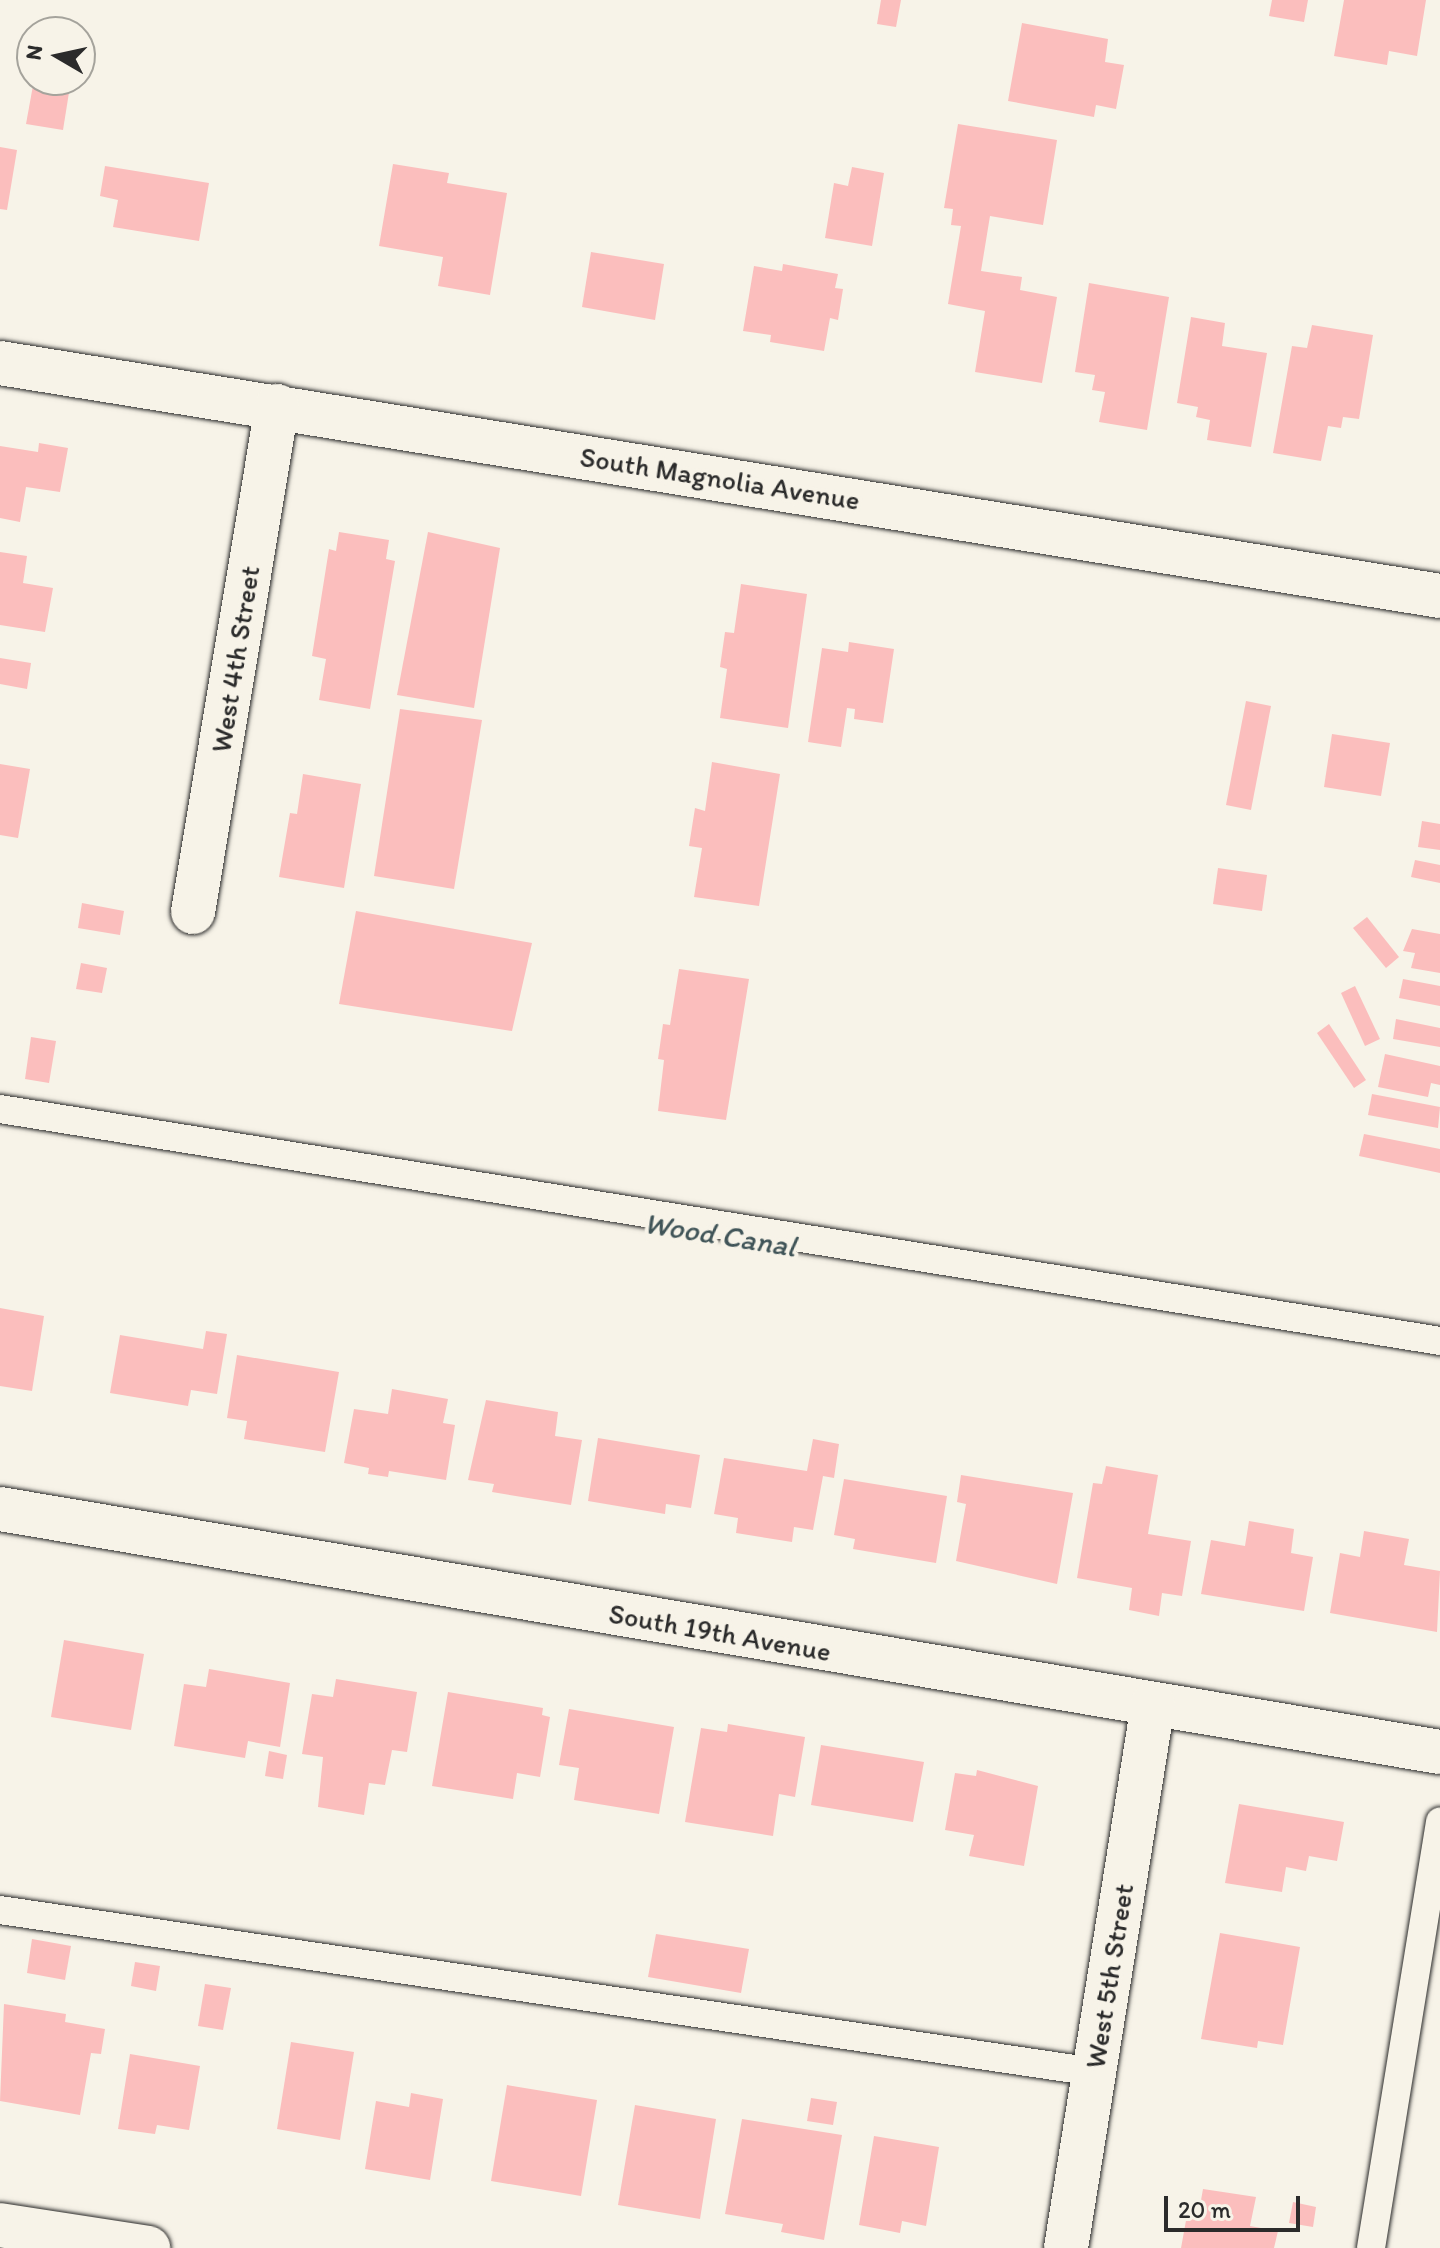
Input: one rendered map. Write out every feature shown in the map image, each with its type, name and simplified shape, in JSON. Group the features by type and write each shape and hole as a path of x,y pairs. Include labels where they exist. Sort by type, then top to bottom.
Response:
{"street":[{"name":"South Magnolia Avenue","path":"0,363 1440,596"},
{"name":"West 4th Street","path":"193,912 277,406"},
{"name":"South 19th Avenue","path":"0,1509 1440,1752"},
{"name":"West 5th Street","path":"1066,2248 1153,1704"},
{"path":"0,2225 148,2248"}],"lane":[{"path":"0,1109 1440,1341"},
{"path":"1371,2248 1440,1822"},
{"path":"0,1910 1094,2072"}],"building":[{"path":"881,0 901,0 896,27 877,24"},
{"path":"1272,0 1308,0 1304,22 1269,16"},
{"path":"1344,0 1426,0 1417,56 1389,51 1387,65 1334,56"},
{"path":"1022,23 1108,39 1105,62 1124,65 1116,109 1096,105 1094,117 1008,101"},
{"path":"31,96 68,96 63,130 26,124"},
{"path":"958,124 1057,140 1043,225 990,216 981,271 1022,277 1020,290 1057,297 1042,383 975,372 985,311 948,304 961,226 951,225 953,209 944,208"},
{"path":"0,147 17,150 7,210 0,209"},
{"path":"393,164 449,173 447,183 507,193 490,295 438,286 443,257 379,246"},
{"path":"105,166 209,183 199,241 113,227 118,200 100,196"},
{"path":"852,167 884,173 872,246 825,238 834,183 848,186"},
{"path":"591,252 664,264 655,320 582,307"},
{"path":"783,264 838,274 835,288 843,289 838,320 830,318 824,351 770,342 771,335 743,331 754,266 782,271"},
{"path":"1089,283 1169,297 1147,430 1099,422 1105,392 1092,390 1095,375 1075,372"},
{"path":"1191,317 1225,323 1222,346 1267,353 1251,447 1207,440 1210,420 1196,417 1198,407 1177,403"},
{"path":"1312,325 1373,335 1359,419 1343,417 1341,428 1328,426 1321,461 1273,453 1292,346 1307,348"},
{"path":"39,443 68,448 60,492 26,487 20,522 0,518 0,446 38,452"},
{"path":"339,532 389,540 386,559 395,561 370,709 319,700 326,659 312,656 329,549 336,551"},
{"path":"428,532 500,548 474,708 397,695"},
{"path":"0,552 27,556 23,583 53,588 45,632 0,625"},
{"path":"741,584 807,594 788,728 720,718 727,669 720,667 725,632 734,633"},
{"path":"849,642 894,649 883,723 854,719 855,709 847,708 841,747 808,742 822,648 848,652"},
{"path":"0,658 31,663 27,689 0,684"},
{"path":"1246,701 1271,706 1251,810 1226,805"},
{"path":"400,709 482,720 454,889 374,876"},
{"path":"1332,734 1390,743 1381,796 1324,787"},
{"path":"712,762 780,774 759,906 694,897 702,848 689,846 695,808 705,811"},
{"path":"0,764 30,769 18,838 0,835"},
{"path":"303,774 361,784 344,888 279,877 290,813 297,814"},
{"path":"1422,821 1440,824 1440,850 1418,847"},
{"path":"1415,860 1440,865 1440,883 1411,877"},
{"path":"1218,868 1267,875 1262,911 1213,904"},
{"path":"82,903 124,911 120,935 78,928"},
{"path":"356,911 532,943 512,1031 339,1004"},
{"path":"1367,917 1399,957 1386,968 1353,928"},
{"path":"1412,929 1440,934 1440,973 1411,968 1415,953 1403,951"},
{"path":"81,963 107,968 102,993 76,989"},
{"path":"679,969 749,979 726,1120 658,1111 664,1060 658,1059 663,1024 670,1025"},
{"path":"1403,979 1440,986 1440,1006 1399,998"},
{"path":"1355,986 1380,1039 1365,1046 1341,993"},
{"path":"1396,1019 1440,1028 1440,1047 1393,1039"},
{"path":"1329,1024 1366,1080 1354,1088 1317,1033"},
{"path":"31,1037 56,1041 49,1083 25,1079"},
{"path":"1385,1054 1440,1066 1440,1085 1431,1083 1428,1097 1378,1087"},
{"path":"1372,1094 1440,1107 1438,1128 1368,1115"},
{"path":"1364,1134 1440,1149 1440,1173 1359,1156"},
{"path":"0,1308 44,1316 32,1391 0,1386"},
{"path":"206,1331 227,1334 217,1394 191,1390 188,1406 110,1393 120,1335 203,1349"},
{"path":"237,1355 339,1372 325,1452 244,1439 247,1421 227,1418"},
{"path":"392,1389 448,1399 443,1423 455,1425 446,1480 389,1471 388,1477 368,1474 369,1468 344,1463 354,1409 388,1414"},
{"path":"486,1400 558,1412 555,1436 582,1440 571,1505 492,1492 494,1484 468,1480"},
{"path":"598,1438 700,1455 691,1508 666,1504 665,1514 588,1501"},
{"path":"813,1439 839,1444 834,1478 823,1476 813,1530 794,1527 792,1542 736,1533 738,1518 714,1514 724,1458 807,1471"},
{"path":"1106,1466 1158,1475 1148,1534 1191,1541 1182,1596 1162,1593 1159,1616 1129,1610 1132,1588 1077,1578 1093,1483 1102,1484"},
{"path":"961,1475 1073,1493 1057,1584 956,1561 966,1504 957,1502"},
{"path":"844,1479 947,1496 936,1563 853,1549 855,1539 834,1535"},
{"path":"1249,1521 1294,1529 1291,1553 1313,1557 1304,1611 1201,1594 1211,1540 1245,1546"},
{"path":"1364,1531 1409,1539 1404,1565 1440,1571 1437,1632 1330,1613 1340,1553 1360,1557"},
{"path":"64,1640 144,1654 131,1730 51,1717"},
{"path":"209,1669 290,1683 280,1747 248,1741 245,1758 174,1746 184,1684 206,1687"},
{"path":"336,1679 417,1692 407,1752 392,1750 385,1785 369,1783 364,1815 318,1807 323,1757 302,1754 312,1694 333,1697"},
{"path":"448,1692 543,1708 542,1715 550,1717 540,1777 517,1773 513,1799 432,1786"},
{"path":"569,1709 674,1727 659,1814 574,1800 579,1768 559,1765"},
{"path":"728,1724 805,1737 795,1797 779,1794 773,1836 685,1822 701,1728 727,1732"},
{"path":"821,1745 924,1762 913,1822 811,1805"},
{"path":"269,1751 287,1755 283,1779 265,1776"},
{"path":"977,1770 1038,1786 1024,1866 969,1856 974,1835 945,1830 955,1773 976,1776"},
{"path":"1239,1804 1344,1822 1337,1861 1309,1856 1306,1871 1286,1867 1282,1892 1225,1883"},
{"path":"1220,1933 1300,1947 1283,2045 1258,2041 1257,2048 1201,2039"},
{"path":"656,1934 749,1949 741,1993 648,1977"},
{"path":"32,1939 71,1946 65,1980 27,1973"},
{"path":"135,1962 160,1966 156,1991 131,1986"},
{"path":"205,1984 231,1988 223,2030 198,2026"},
{"path":"4,2004 66,2014 65,2022 105,2029 101,2054 91,2053 80,2115 0,2101"},
{"path":"291,2042 354,2052 340,2140 277,2129"},
{"path":"130,2054 200,2066 189,2130 157,2125 155,2134 118,2129"},
{"path":"507,2085 597,2100 581,2196 491,2181"},
{"path":"411,2093 443,2099 430,2180 365,2169 376,2101 409,2107"},
{"path":"811,2098 837,2102 833,2125 807,2121"},
{"path":"635,2105 716,2119 700,2219 618,2205"},
{"path":"742,2119 842,2135 824,2240 781,2232 783,2224 725,2214"},
{"path":"874,2136 939,2147 926,2226 902,2221 900,2233 859,2225"},
{"path":"1203,2189 1256,2197 1250,2226 1278,2231 1274,2248 1181,2248 1187,2215 1198,2217"},
{"path":"1293,2202 1316,2207 1313,2227 1289,2223"}],"water label":[{"name":"Wood Canal","path":"720,1235"}]}
